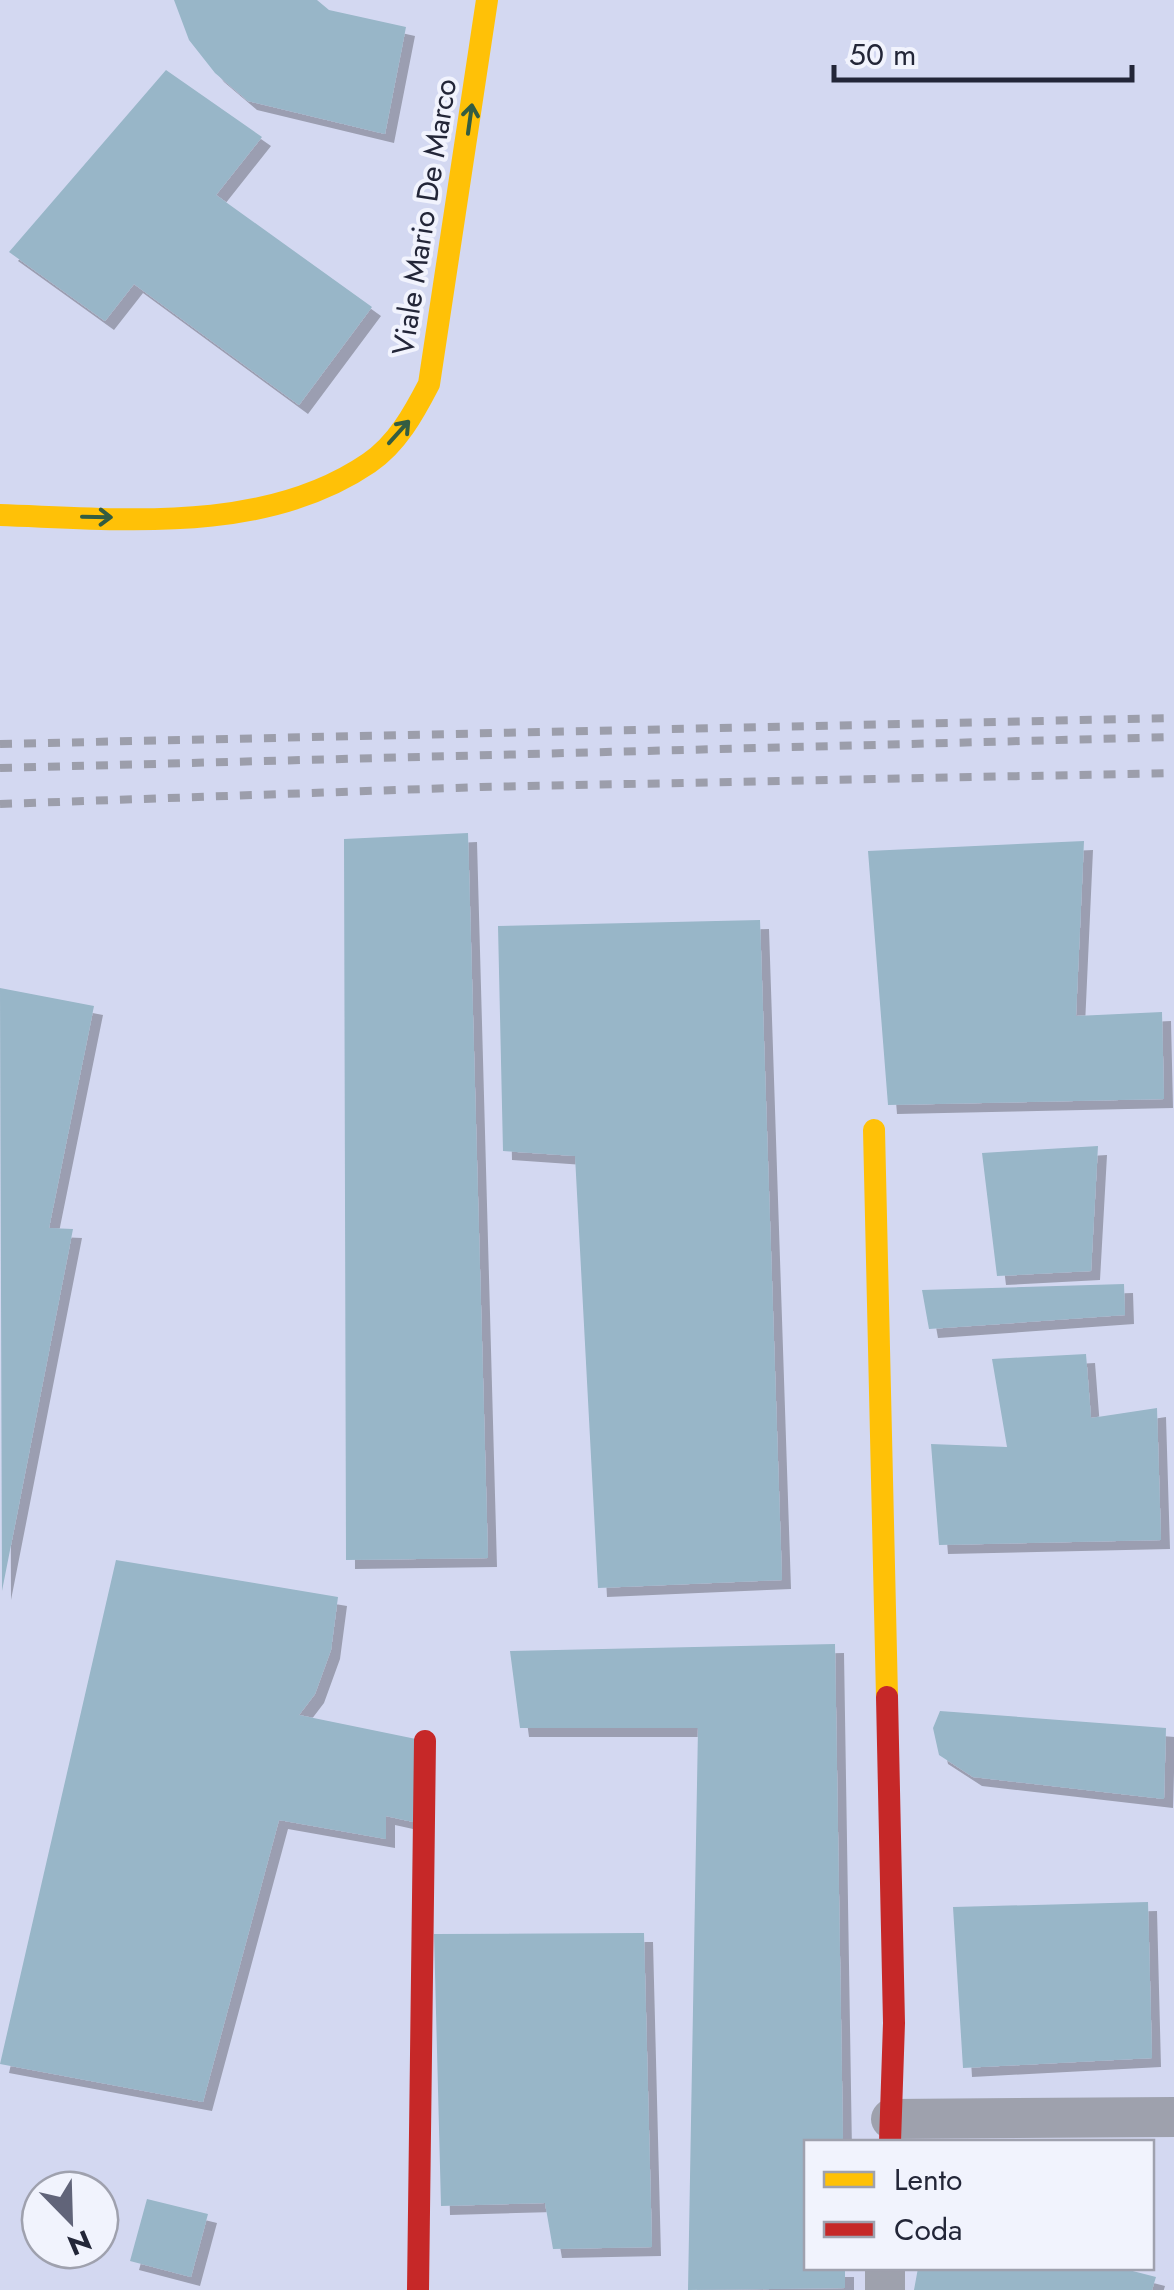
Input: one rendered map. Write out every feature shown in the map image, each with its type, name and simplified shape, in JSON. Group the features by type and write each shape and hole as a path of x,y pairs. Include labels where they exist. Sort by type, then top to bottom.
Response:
{"street":[{"name":"Viale Mario De Marco","path":"0,516 137,518 266,506 314,492 368,463 406,427 429,384 487,0"},
{"path":"874,1130 894,2023 890,2131 1174,2117"},
{"path":"418,2290 425,1740"}],"building":[{"path":"174,0 317,0 329,10 406,27 385,134 248,101 215,73 189,40"},
{"path":"166,70 262,137 216,195 372,307 299,405 134,284 105,321 9,252"},
{"path":"468,833 488,1558 346,1560 344,839"},
{"path":"1084,841 1076,1016 1162,1012 1164,1099 888,1105 868,851"},
{"path":"760,920 782,1580 598,1588 575,1156 503,1151 498,926"},
{"path":"0,988 94,1006 49,1228 73,1229 2,1591"},
{"path":"1098,1146 1091,1271 997,1276 982,1153"},
{"path":"1124,1284 1125,1315 929,1329 922,1290"},
{"path":"1086,1354 1091,1418 1157,1408 1161,1540 939,1545 931,1444 1007,1447 992,1359"},
{"path":"116,1560 338,1597 331,1650 315,1694 299,1715 416,1739 413,1822 386,1816 386,1839 279,1820 203,2102 0,2064"},
{"path":"835,1644 843,2140 804,2140 804,2270 845,2270 845,2288 688,2290 698,1728 520,1728 510,1651"},
{"path":"940,1711 1166,1728 1164,1799 973,1777 939,1755 933,1728"},
{"path":"1148,1902 1152,2058 963,2068 953,1907"},
{"path":"644,1933 652,2247 553,2249 545,2203 441,2206 434,1934"},
{"path":"147,2199 208,2214 191,2277 130,2261"},
{"path":"918,2270 1129,2270 1156,2277 1152,2290 914,2290"}],"railway":[{"path":"0,744 1174,718"},
{"path":"0,768 1174,737"},
{"path":"0,804 481,787 1174,773"}],"traffic: slow":[{"path":"0,515 142,519 238,512 284,502 328,486 369,463 388,447 429,384 487,0"},
{"path":"874,1130 887,1697"}],"traffic: jam":[{"path":"887,1697 894,2023 890,2140"},
{"path":"418,2290 425,1741"}]}
